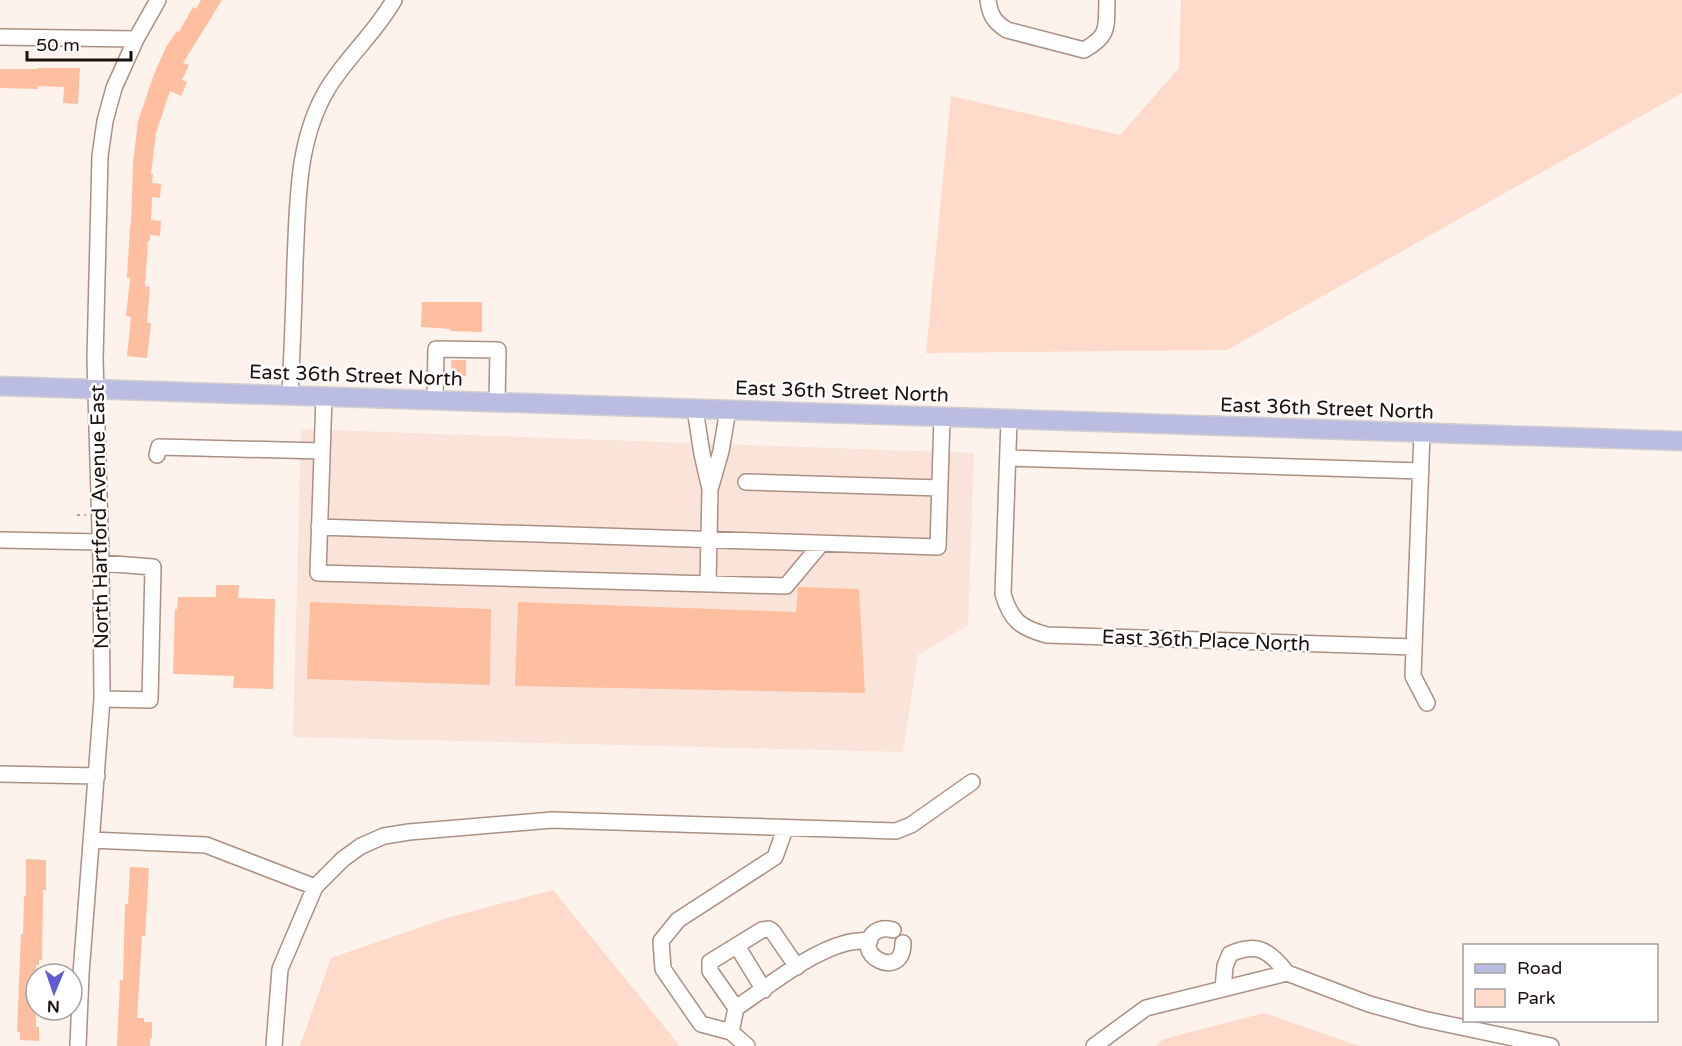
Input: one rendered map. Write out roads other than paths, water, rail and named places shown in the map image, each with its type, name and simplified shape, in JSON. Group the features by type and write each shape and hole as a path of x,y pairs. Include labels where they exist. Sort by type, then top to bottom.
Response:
{"main road":[{"name":"East 36th Street North","path":"0,387 1682,441"}],"street":[{"name":"North Hartford Avenue East","path":"78,1046 81,974 102,699 96,389 101,142 114,88 135,39 158,0"},
{"path":"290,396 298,200 302,157 312,121 328,88 386,14 394,0"},
{"path":"988,0 990,13 997,24 1007,30 1084,50 1104,35 1107,0"},
{"path":"0,36 135,39"},
{"path":"435,400 436,349 498,350 496,402"},
{"path":"324,397 318,573 786,586 821,544"},
{"path":"695,409 710,489 708,584"},
{"path":"710,489 721,451 729,410"},
{"path":"319,527 938,547 942,418"},
{"path":"1009,420 1008,458 1421,471"},
{"path":"1422,433 1413,676 1427,703"},
{"path":"157,455 159,447 322,451"},
{"name":"East 36th Place North","path":"1008,458 1003,594 1008,610 1017,622 1030,630 1047,635 1414,646"},
{"path":"746,483 940,488"},
{"path":"0,540 100,542"},
{"path":"101,563 153,567 150,700 102,699"},
{"path":"0,774 97,777"},
{"path":"274,1046 280,969 315,887 343,859 361,846 384,836 552,820 896,831 911,825 972,782"},
{"path":"747,1046 731,1032 701,1024 663,969 661,941 678,920 775,857 785,829"},
{"path":"91,840 206,845 315,887"},
{"path":"736,1008 710,971 710,962 762,930 769,929 797,967"},
{"path":"893,930 882,929 872,935 870,951 873,956 882,963 893,962 898,958 903,943"},
{"path":"731,1032 736,1008 797,967 837,946 870,940"},
{"path":"737,946 764,990"},
{"path":"1223,989 1225,966 1230,954 1244,948 1259,948 1275,958 1287,972 1369,1004 1423,1019 1551,1046"},
{"path":"1094,1046 1146,1008 1287,972"}]}
